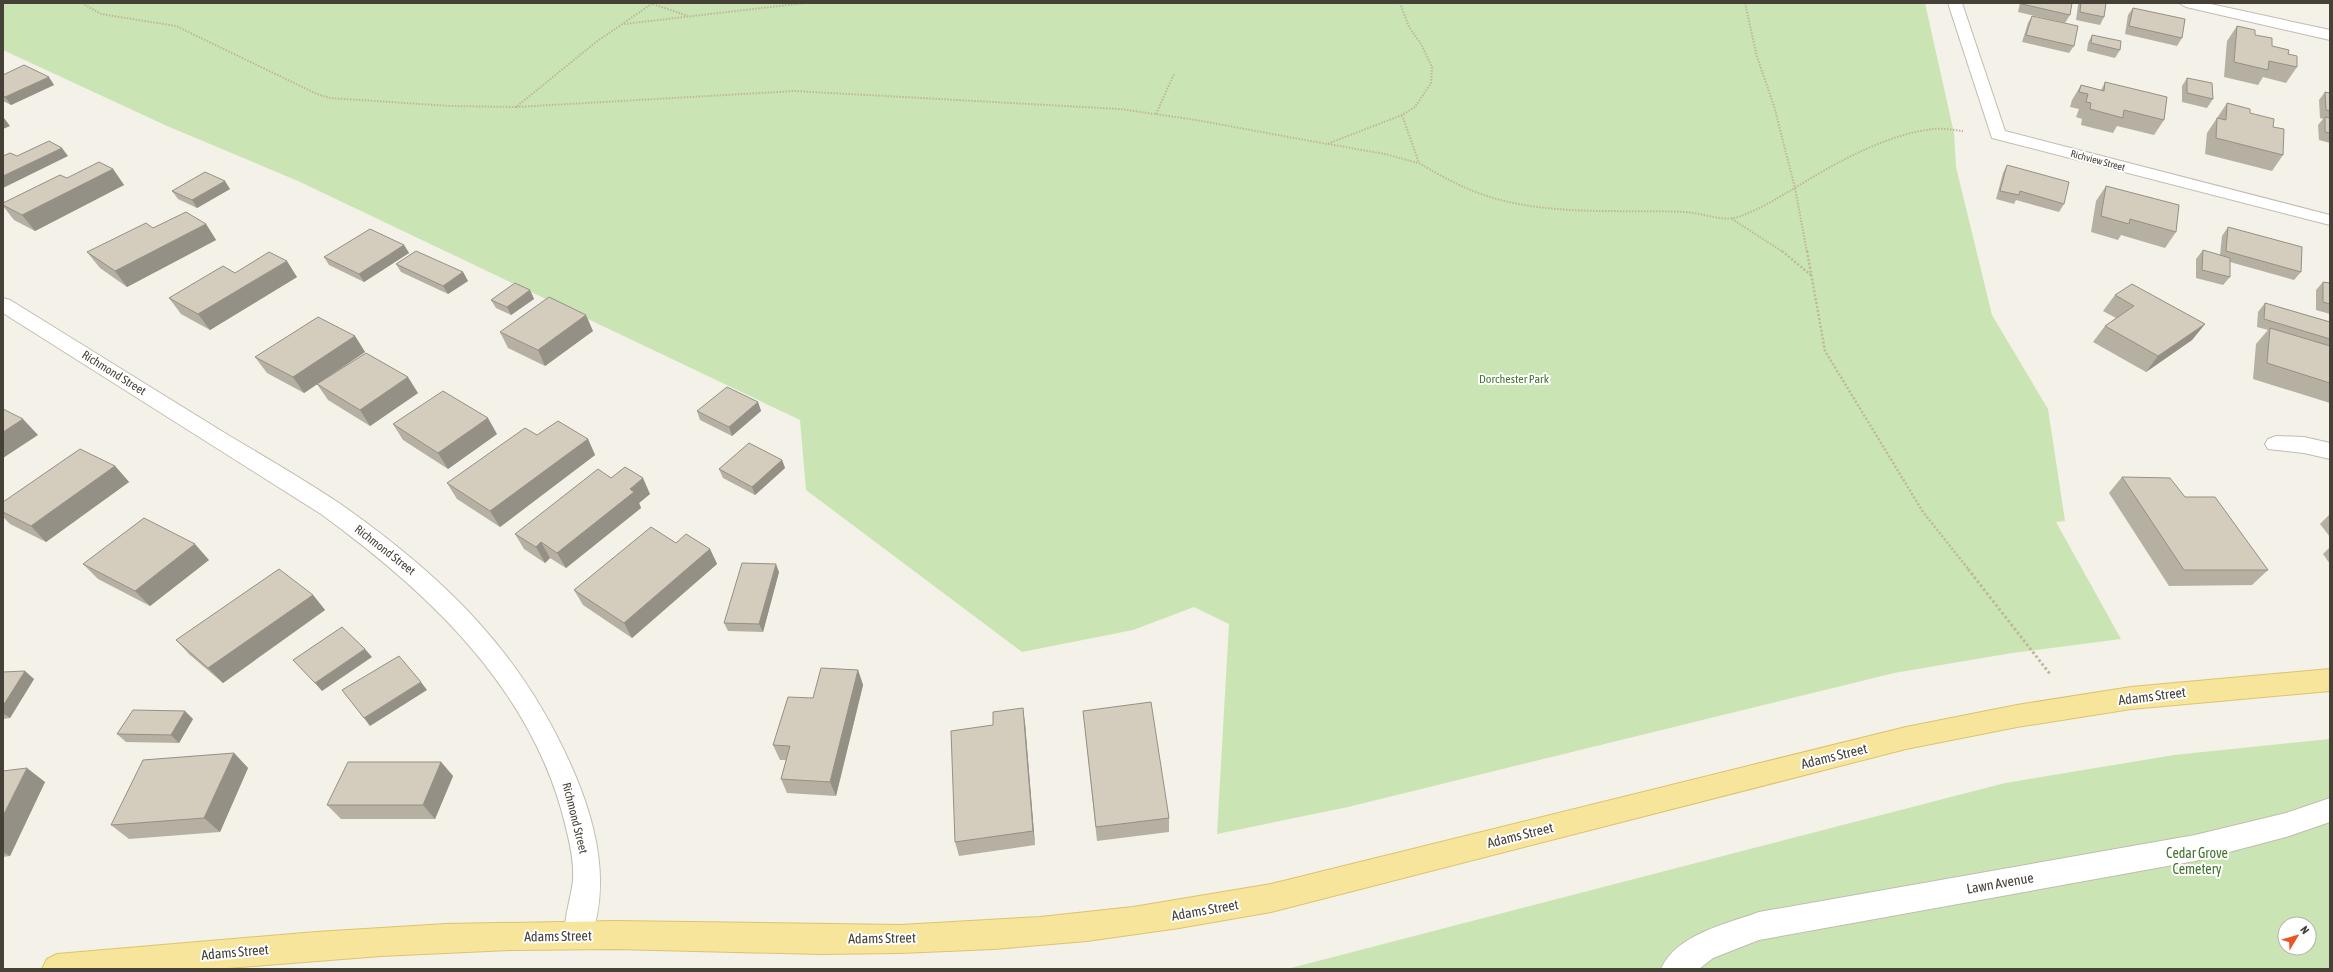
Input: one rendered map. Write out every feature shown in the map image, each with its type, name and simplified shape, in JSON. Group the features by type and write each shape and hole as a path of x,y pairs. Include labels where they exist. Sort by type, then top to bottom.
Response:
{"main road":[{"name":"Adams Street","path":"57,969 383,941 578,935 900,939 1053,930 1202,912 1271,898 1906,738 1964,725 2183,692 2330,680"}],"street":[{"name":"Richview Street","path":"1955,3 1998,134 2330,220"},
{"path":"2186,3 2330,35"},
{"name":"Richmond Street","path":"3,304 329,508 371,537 409,568 452,607 485,644 518,688 542,729 562,770 582,838 587,872 578,935"},
{"path":"2276,444 2304,445 2330,451"},
{"name":"Lawn Avenue","path":"1676,969 1703,947 1759,926 2195,848 2286,825 2330,810"}],"path":[{"path":"82,3 101,14 176,26 317,94 330,98 427,105 516,107 795,91 1120,109 1156,114 1385,154 1419,163 1453,184 1477,194 1523,206 1584,212 1692,212 1732,219 1778,248 1812,276"},
{"path":"516,107 596,42 653,3 663,9 690,16"},
{"path":"623,24 805,3"},
{"path":"1327,144 1402,115 1415,107 1431,83 1432,67 1421,44 1409,27 1400,3"},
{"path":"1745,3 1757,57 1774,106 1796,188 1825,350 1923,512 2076,707"},
{"path":"1156,114 1174,74"},
{"path":"1402,115 1419,163"},
{"path":"1732,219 1769,205 1814,176 1899,137 1933,129 1968,131"}],"green space":[{"name":"Dorchester Park","path":"3,3 1925,3 1954,133 1956,167 1992,315 2048,409 2065,521 2056,522 2121,639 2012,653 1894,673 1348,807 1217,834 1229,624 1194,607 1133,630 1022,652 806,490 800,420 298,181 167,126 3,50"},
{"name":"Cedar Grove Cemetery","path":"2330,739 2330,969 1287,969 2005,783 2174,755"}],"building":[{"path":"2022,3 2072,3 2070,15"},
{"path":"2081,3 2106,3 2104,17 2080,12"},
{"path":"2133,8 2185,19 2182,38 2129,26"},
{"path":"2032,16 2078,26 2074,46 2026,35"},
{"path":"2237,26 2255,30 2255,35 2272,38 2272,46 2289,50 2288,54 2297,56 2297,67 2269,61 2268,70 2234,62"},
{"path":"2092,35 2121,41 2120,50 2091,43"},
{"path":"24,65 49,77 5,97 3,96 3,75"},
{"path":"2187,78 2212,83 2213,99 2187,93"},
{"path":"2105,82 2167,97 2164,120 2124,110 2123,118 2090,109 2091,103 2086,102 2088,94 2079,92 2081,85 2104,91"},
{"path":"2325,92 2330,93 2330,111 2326,110"},
{"path":"2227,103 2250,109 2250,113 2274,119 2273,127 2284,129 2283,155 2216,138 2217,118 2226,120"},
{"path":"2325,117 2330,118 2330,133 2325,132"},
{"path":"49,141 62,148 3,176 3,156 10,153 17,156"},
{"path":"99,162 113,169 22,215 3,205 3,203 60,175 67,178"},
{"path":"2007,165 2069,182 2064,204 2020,191 2019,195 2000,191"},
{"path":"205,172 225,181 192,200 172,191"},
{"path":"2106,186 2179,205 2176,232 2130,219 2129,224 2101,216"},
{"path":"186,212 206,224 115,271 87,252 146,223 153,228"},
{"path":"2228,227 2302,247 2301,272 2226,251"},
{"path":"370,229 404,245 359,274 324,257"},
{"path":"2203,250 2230,258 2230,277 2202,270"},
{"path":"416,251 463,272 443,286 396,264"},
{"path":"269,252 287,261 198,314 169,298 223,266 235,273"},
{"path":"2323,282 2330,283 2330,304 2323,302"},
{"path":"515,283 530,290 507,307 491,300"},
{"path":"2132,284 2205,324 2158,356 2105,326 2134,306 2115,295"},
{"path":"549,297 586,315 538,350 500,332"},
{"path":"2265,303 2330,322 2330,339 2264,319"},
{"path":"318,317 355,336 293,377 255,357"},
{"path":"2270,328 2330,346 2330,383 2267,363"},
{"path":"366,353 408,377 360,410 317,384"},
{"path":"727,387 758,402 729,427 697,411"},
{"path":"443,391 488,418 438,453 393,424"},
{"path":"3,409 23,419 3,432"},
{"path":"558,421 588,439 490,511 447,483 525,428 537,435"},
{"path":"749,443 782,460 752,487 719,469"},
{"path":"80,449 115,466 31,526 3,512 3,502"},
{"path":"625,467 643,478 630,489 634,492 557,553 541,542 536,547 515,534 598,469 611,478"},
{"path":"2122,477 2170,478 2185,497 2215,497 2268,570 2184,570"},
{"path":"144,518 195,544 135,591 83,564"},
{"path":"651,527 676,543 686,534 710,549 624,623 574,590"},
{"path":"742,563 776,564 759,624 724,623"},
{"path":"279,569 313,595 208,668 176,640"},
{"path":"342,627 365,649 315,683 293,660"},
{"path":"399,656 421,682 364,718 342,690"},
{"path":"821,668 858,670 830,782 781,779 790,746 773,745 788,697 813,698"},
{"path":"25,671 3,706 3,672"},
{"path":"1151,702 1169,818 1096,827 1083,711"},
{"path":"1023,708 1033,831 955,842 951,731 993,725 993,712"},
{"path":"133,710 185,711 171,735 117,734"},
{"path":"234,753 204,818 111,825 143,760"},
{"path":"348,762 441,762 423,805 327,805"},
{"path":"27,768 3,816 3,771"}]}
